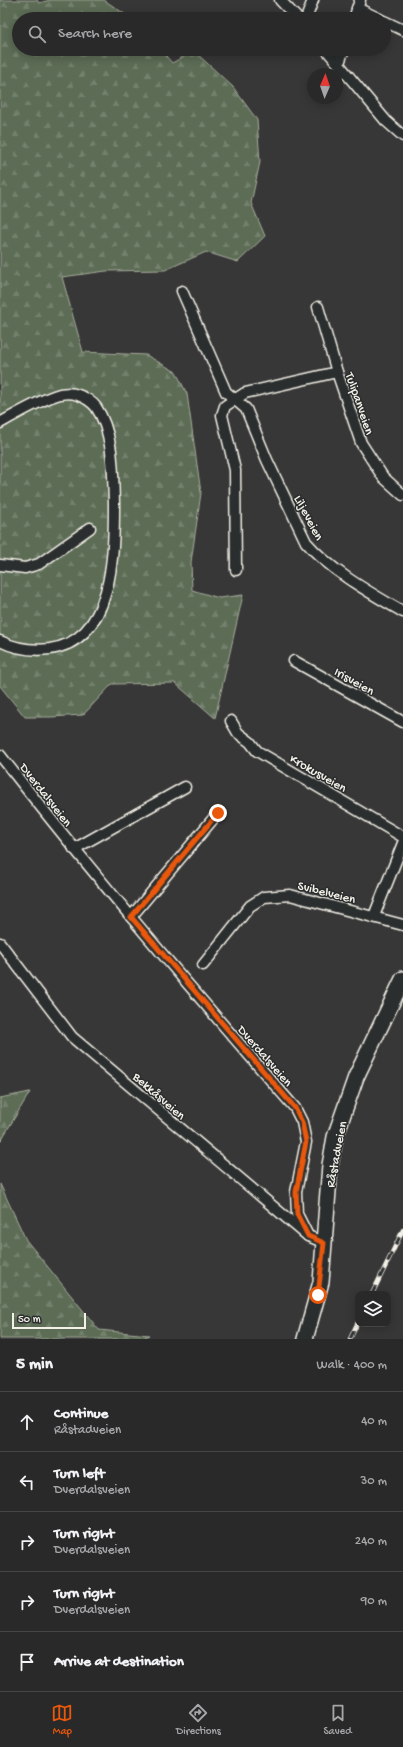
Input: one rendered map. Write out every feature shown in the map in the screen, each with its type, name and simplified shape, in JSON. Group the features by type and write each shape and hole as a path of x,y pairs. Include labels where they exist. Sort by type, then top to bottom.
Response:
{"main road":[{"name":"Råstadveien","path":"305,1339 318,1295 330,1165 338,1129 356,1077 403,979"}],"street":[{"path":"280,0 291,12"},
{"path":"309,12 313,0"},
{"path":"359,4 370,12"},
{"path":"391,24 403,30"},
{"path":"332,56 386,121 403,136"},
{"path":"339,63 342,56"},
{"name":"Liljeveien","path":"182,291 226,392 246,408 277,482 306,542 329,565 366,590 403,612"},
{"name":"Tulipanveien","path":"318,307 337,372 361,443 383,477 403,495"},
{"path":"236,570 235,470 222,415 225,406 245,393 337,372"},
{"path":"0,423 59,394 78,395 96,406 103,421 112,455 114,545 111,571 101,606 89,626 80,635 68,644 38,650 24,650 0,641"},
{"path":"0,565 25,568 39,564 90,528"},
{"name":"Irisveien","path":"294,661 403,722"},
{"name":"Krokusveien","path":"231,721 238,733 250,742 257,751 403,837"},
{"name":"Dverdalsveien","path":"0,755 131,917 295,1108 302,1122 306,1142 296,1192 297,1214 308,1236"},
{"path":"74,848 185,787"},
{"path":"131,917 218,813"},
{"path":"374,916 403,843"},
{"name":"Svibelveien","path":"203,965 250,906 264,896 290,895 374,916 403,925"},
{"name":"Bekkåsveien","path":"0,944 72,1037 308,1236 324,1243"}],"green space":[{"path":"0,0 37,0 39,3 50,0 104,0 122,12 12,12 12,56 166,56 172,63 185,56 199,56 233,87 257,120 260,162 251,203 265,236 238,262 206,252 165,270 106,271 62,277 83,352 146,355 176,372 187,394 201,493 191,562 192,590 219,598 243,595 215,718 175,683 112,684 83,715 51,717 25,717 0,686"},
{"path":"30,1092 0,1142 0,1098"},
{"path":"0,1184 26,1240 99,1330 149,1335 142,1339 0,1339"}],"railway":[{"path":"373,1291 403,1230"},
{"path":"350,1339 356,1327"}],"route":[{"path":"218,813 131,917 295,1108 302,1122 306,1142 296,1192 297,1214 308,1236 324,1243 323,1267 318,1295"}]}
